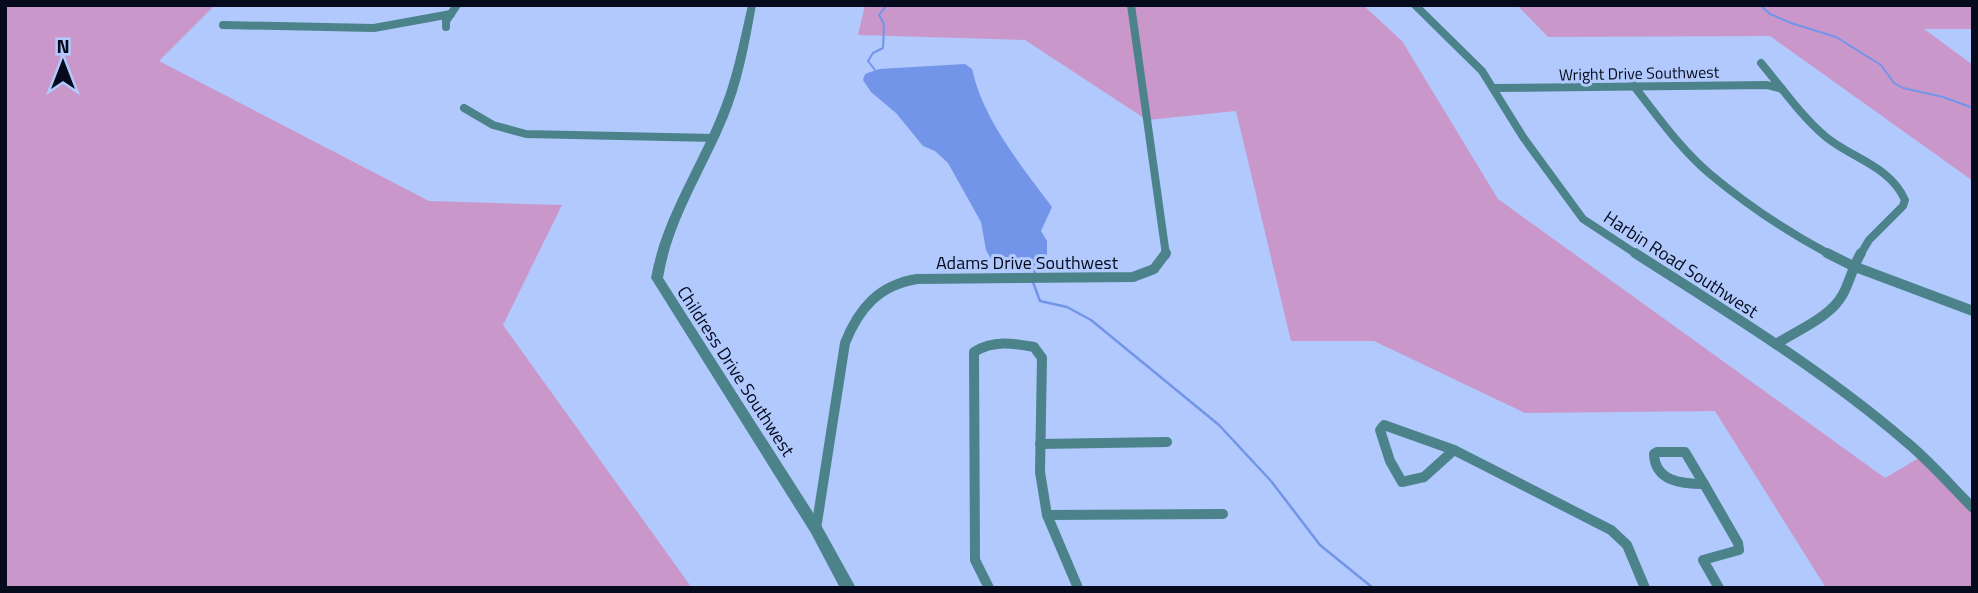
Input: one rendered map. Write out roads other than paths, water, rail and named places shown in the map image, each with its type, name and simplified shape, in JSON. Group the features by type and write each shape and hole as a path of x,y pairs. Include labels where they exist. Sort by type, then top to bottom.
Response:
{"street":[{"path":"446,27 457,5"},
{"name":"Childress Drive Southwest","path":"752,5 738,73 658,265 657,278 816,529 848,588"},
{"name":"Adams Drive Southwest","path":"816,529 845,343 860,314 884,289 899,282 917,279 1133,277 1147,273 1165,259 1167,251 1130,5"},
{"name":"Harbin Road Southwest","path":"1415,5 1469,56 1493,88 1523,137 1583,219 1776,344 1858,402 1907,442 1973,508"},
{"path":"223,25 374,28 451,14"},
{"path":"1761,64 1826,137 1886,175 1903,192 1903,206 1869,240 1853,266 1843,294 1832,309 1776,344"},
{"path":"1633,85 1685,149 1710,174 1804,241 1853,266 1973,311"},
{"name":"Wright Drive Southwest","path":"1493,88 1767,85 1785,91"},
{"path":"464,108 483,122 499,129 526,134 713,138"},
{"path":"989,588 975,560 973,419 976,393 972,366 974,352 985,344 1012,343 1034,347 1042,358 1040,444 1047,515 1078,588"},
{"path":"1454,450 1425,477 1411,483 1402,482 1390,461 1380,430 1384,425 1454,450 1611,530 1628,545 1644,588"},
{"path":"1040,444 1167,442"},
{"path":"1704,484 1738,543 1739,550 1703,560 1719,588"},
{"path":"1047,515 1223,514"}],"water":[{"path":"965,64 972,69 985,106 1004,141 1052,207 1041,231 1047,241 1047,262 1041,265 1019,267 991,259 986,250 981,222 948,163 935,151 923,146 896,113 871,92 863,80 865,74 879,69"}],"waterway":[{"path":"875,70 868,61 873,53 883,48 884,24 879,15 887,5"},
{"path":"1760,5 1770,14 1791,23 1836,37 1881,65 1894,83 1903,88 1943,97 1973,108"},
{"path":"1034,267 1035,275"},
{"path":"1033,282 1040,301 1067,307 1091,320 1219,425 1271,481 1320,545 1373,588"}]}
